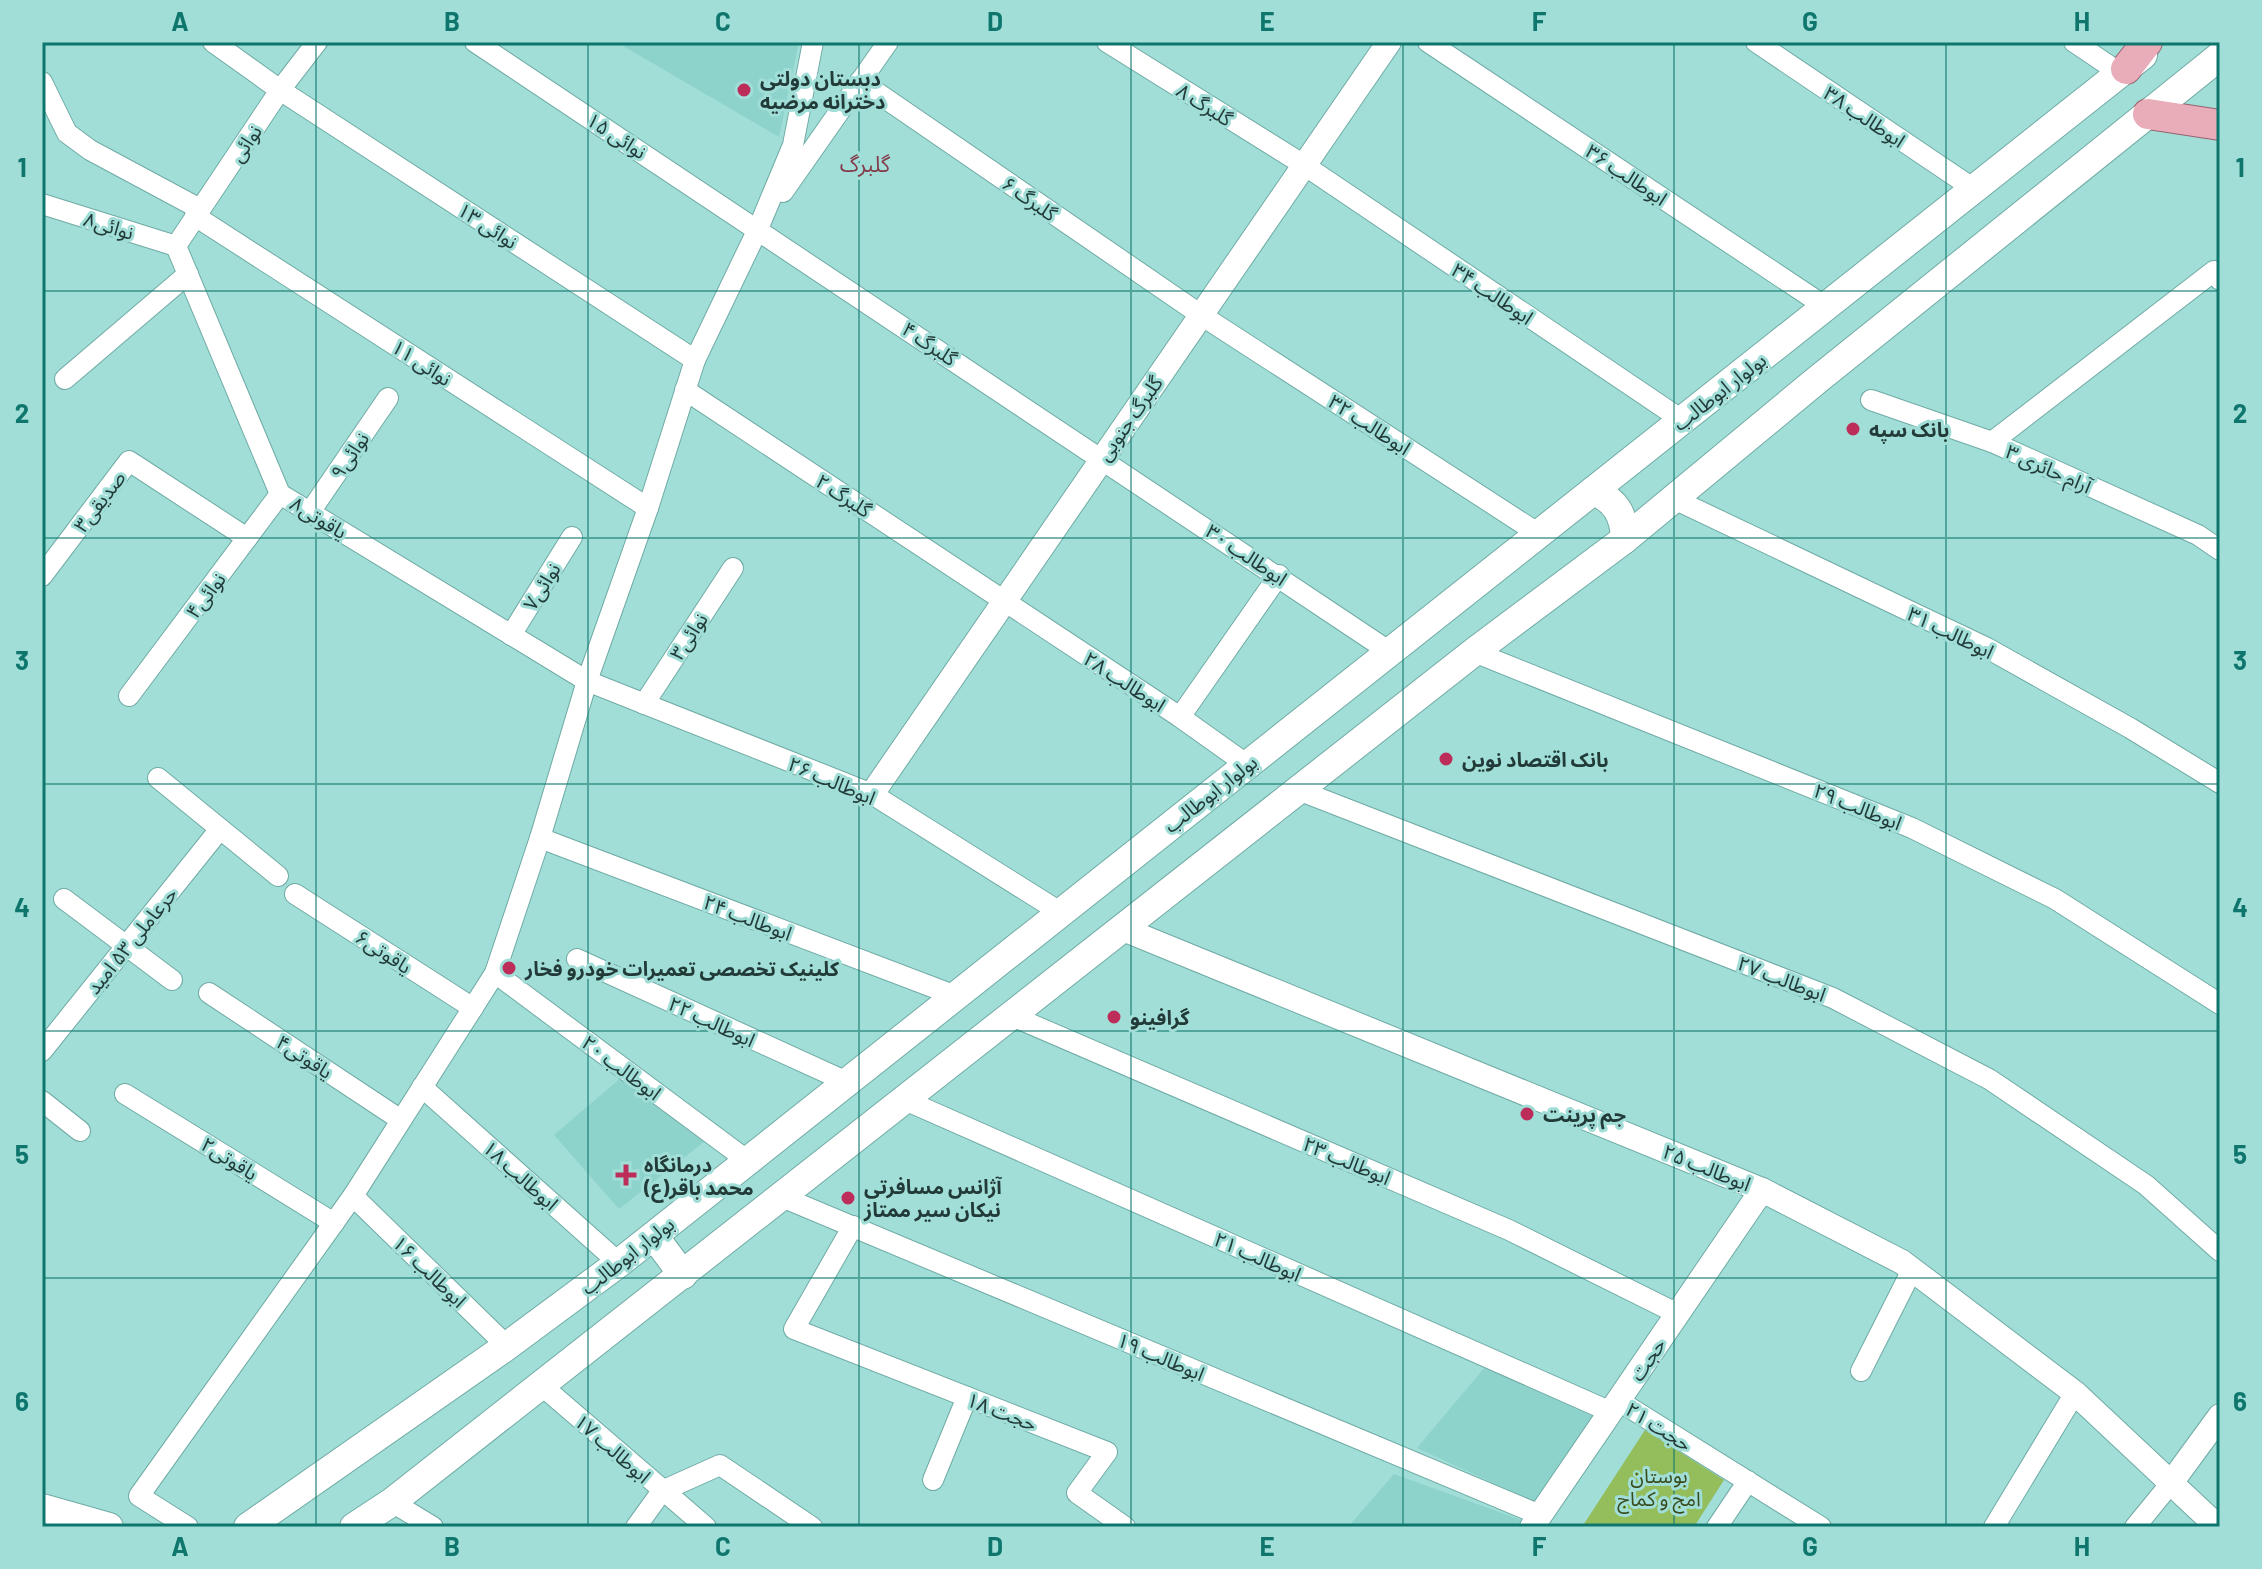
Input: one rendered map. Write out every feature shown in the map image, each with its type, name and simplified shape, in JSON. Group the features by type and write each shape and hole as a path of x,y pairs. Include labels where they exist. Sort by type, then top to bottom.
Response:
{"main road":[{"path":"2123,71 2147,42"},
{"name":"بولوار ابوطالب","path":"248,1527 507,1346 654,1236 2160,42"},
{"path":"354,1527 392,1502 1474,652 1625,539 2220,56"},
{"path":"2148,114 2220,125"},
{"path":"1593,491 1617,506 1624,524 1625,539"},
{"path":"654,1236 683,1275"},
{"path":"42,1508 109,1527"}],"street":[{"name":"نوائی ۱۳","path":"213,42 280,90 695,360"},
{"name":"نوائی","path":"176,246 280,90 317,42"},
{"name":"نوائی ۱۵","path":"475,42 758,229"},
{"path":"188,1527 139,1496 353,1196 495,973 587,681 648,508 695,360 758,229 793,145 813,42"},
{"path":"758,229 888,42"},
{"name":"گلبرگ ۸","path":"1107,42 1304,165"},
{"name":"گلبرگ جنوبی","path":"872,794 1389,42"},
{"name":"ابوطالب ۳۶","path":"1428,42 1826,307"},
{"name":"ابوطالب ۳۸","path":"1756,42 1974,189"},
{"path":"2074,42 2123,71"},
{"name":"گلبرگ ۶","path":"860,81 1201,315"},
{"name":"نوائی ۱۱","path":"42,82 67,133 90,150 198,213 648,508"},
{"name":"ابوطالب ۳۴","path":"1304,165 1682,420"},
{"name":"نوائی۸","path":"43,205 176,246"},
{"name":"گلبرگ ۴","path":"758,229 1102,457"},
{"name":"یاقوتی۸","path":"176,246 280,494 587,681"},
{"path":"65,379 188,274"},
{"path":"1992,442 2217,276"},
{"name":"ابوطالب ۳۲","path":"1201,315 1539,534"},
{"name":"گلبرگ ۲","path":"685,390 1003,600"},
{"name":"نوائی۹","path":"310,512 388,398"},
{"name":"آرام حائری ۳","path":"1871,400 1992,442 2198,535 2220,550"},
{"name":"ابوطالب ۳۰","path":"1102,457 1390,652"},
{"name":"صدیقی۳","path":"42,576 129,461 247,538"},
{"name":"نوائی۴","path":"129,696 280,494"},
{"name":"ابوطالب ۳۱","path":"1672,498 1987,648 2130,728 2220,783"},
{"name":"نوائی۷","path":"511,635 572,537"},
{"name":"نوائی۳","path":"644,704 733,568"},
{"path":"1180,717 1279,575"},
{"name":"ابوطالب ۲۸","path":"1003,600 1246,764"},
{"name":"ابوطالب ۲۹","path":"1474,652 1912,828 2055,899 2220,1004"},
{"name":"ابوطالب ۲۶","path":"587,681 872,794 1060,912"},
{"path":"158,778 278,876"},
{"name":"ابوطالب ۲۷","path":"1298,790 1833,998 1989,1079 2146,1185 2220,1251"},
{"name":"حرعاملی ۵۳ امید","path":"42,1051 220,829"},
{"name":"ابوطالب ۲۴","path":"540,838 956,996"},
{"name":"یاقوتی۶","path":"295,894 473,1008"},
{"path":"64,899 172,980"},
{"name":"ابوطالب ۲۵","path":"1123,929 1762,1190 1902,1262 2075,1393 2218,1527"},
{"name":"ابوطالب ۲۲","path":"577,959 847,1082"},
{"name":"ابوطالب ۲۰","path":"495,973 748,1161"},
{"name":"یاقوتی۴","path":"209,993 401,1120"},
{"name":"ابوطالب ۲۳","path":"1012,1016 1509,1230 1678,1314"},
{"name":"ابوطالب ۱۸","path":"422,1087 619,1263"},
{"name":"یاقوتی۲","path":"125,1094 334,1223"},
{"name":"ابوطالب ۲۱","path":"905,1100 1615,1407"},
{"path":"42,1101 80,1131"},
{"name":"حجت","path":"1536,1521 1762,1190"},
{"name":"ابوطالب ۱۶","path":"353,1196 507,1346"},
{"name":"ابوطالب ۱۹","path":"782,1197 1536,1521"},
{"name":"حجت ۱۸","path":"853,1226 794,1329 1107,1452 1077,1493 1125,1527"},
{"path":"1861,1371 1912,1270"},
{"name":"ابوطالب ۱۷","path":"541,1385 662,1491 720,1465 812,1527"},
{"path":"1994,1527 2075,1393"},
{"path":"933,1480 967,1397"},
{"name":"حجت ۲۱","path":"1615,1407 1748,1481 1821,1527"},
{"path":"2135,1527 2220,1416"},
{"path":"1717,1527 1748,1481"},
{"path":"636,1527 662,1491 706,1527"},
{"path":"392,1502 433,1527"}],"shaded area":[{"name":"دبستان دولتی دخترانه مرضیه","path":"799,42 779,137 618,43"},
{"name":"درمانگاه محمد باقر(ع)","path":"622,1077 705,1141 619,1209 554,1135"},
{"path":"1485,1367 1598,1417 1534,1502 1417,1448"},
{"path":"1394,1474 1524,1521 1520,1527 1348,1527"}],"green space":[{"name":"بوستان امج و کماج","path":"1645,1430 1724,1480 1694,1527 1582,1527"}],"place":[{"name":"دبستان دولتی دخترانه مرضیه","path":"744,90"},
{"name":"بانک سپه","path":"1853,429"},
{"name":"بانک اقتصاد نوین","path":"1446,759"},
{"name":"کلینیک تخصصی تعمیرات خودرو فخار","path":"509,968"},
{"name":"گرافینو","path":"1114,1017"},
{"name":"جم پرینت","path":"1527,1114"},
{"name":"درمانگاه محمد باقر(ع)","path":"626,1175"},
{"name":"آژانس مسافرتی نیکان سیر ممتاز","path":"848,1198"}],"district":[{"name":"گلبرگ","path":"865,163"}]}
